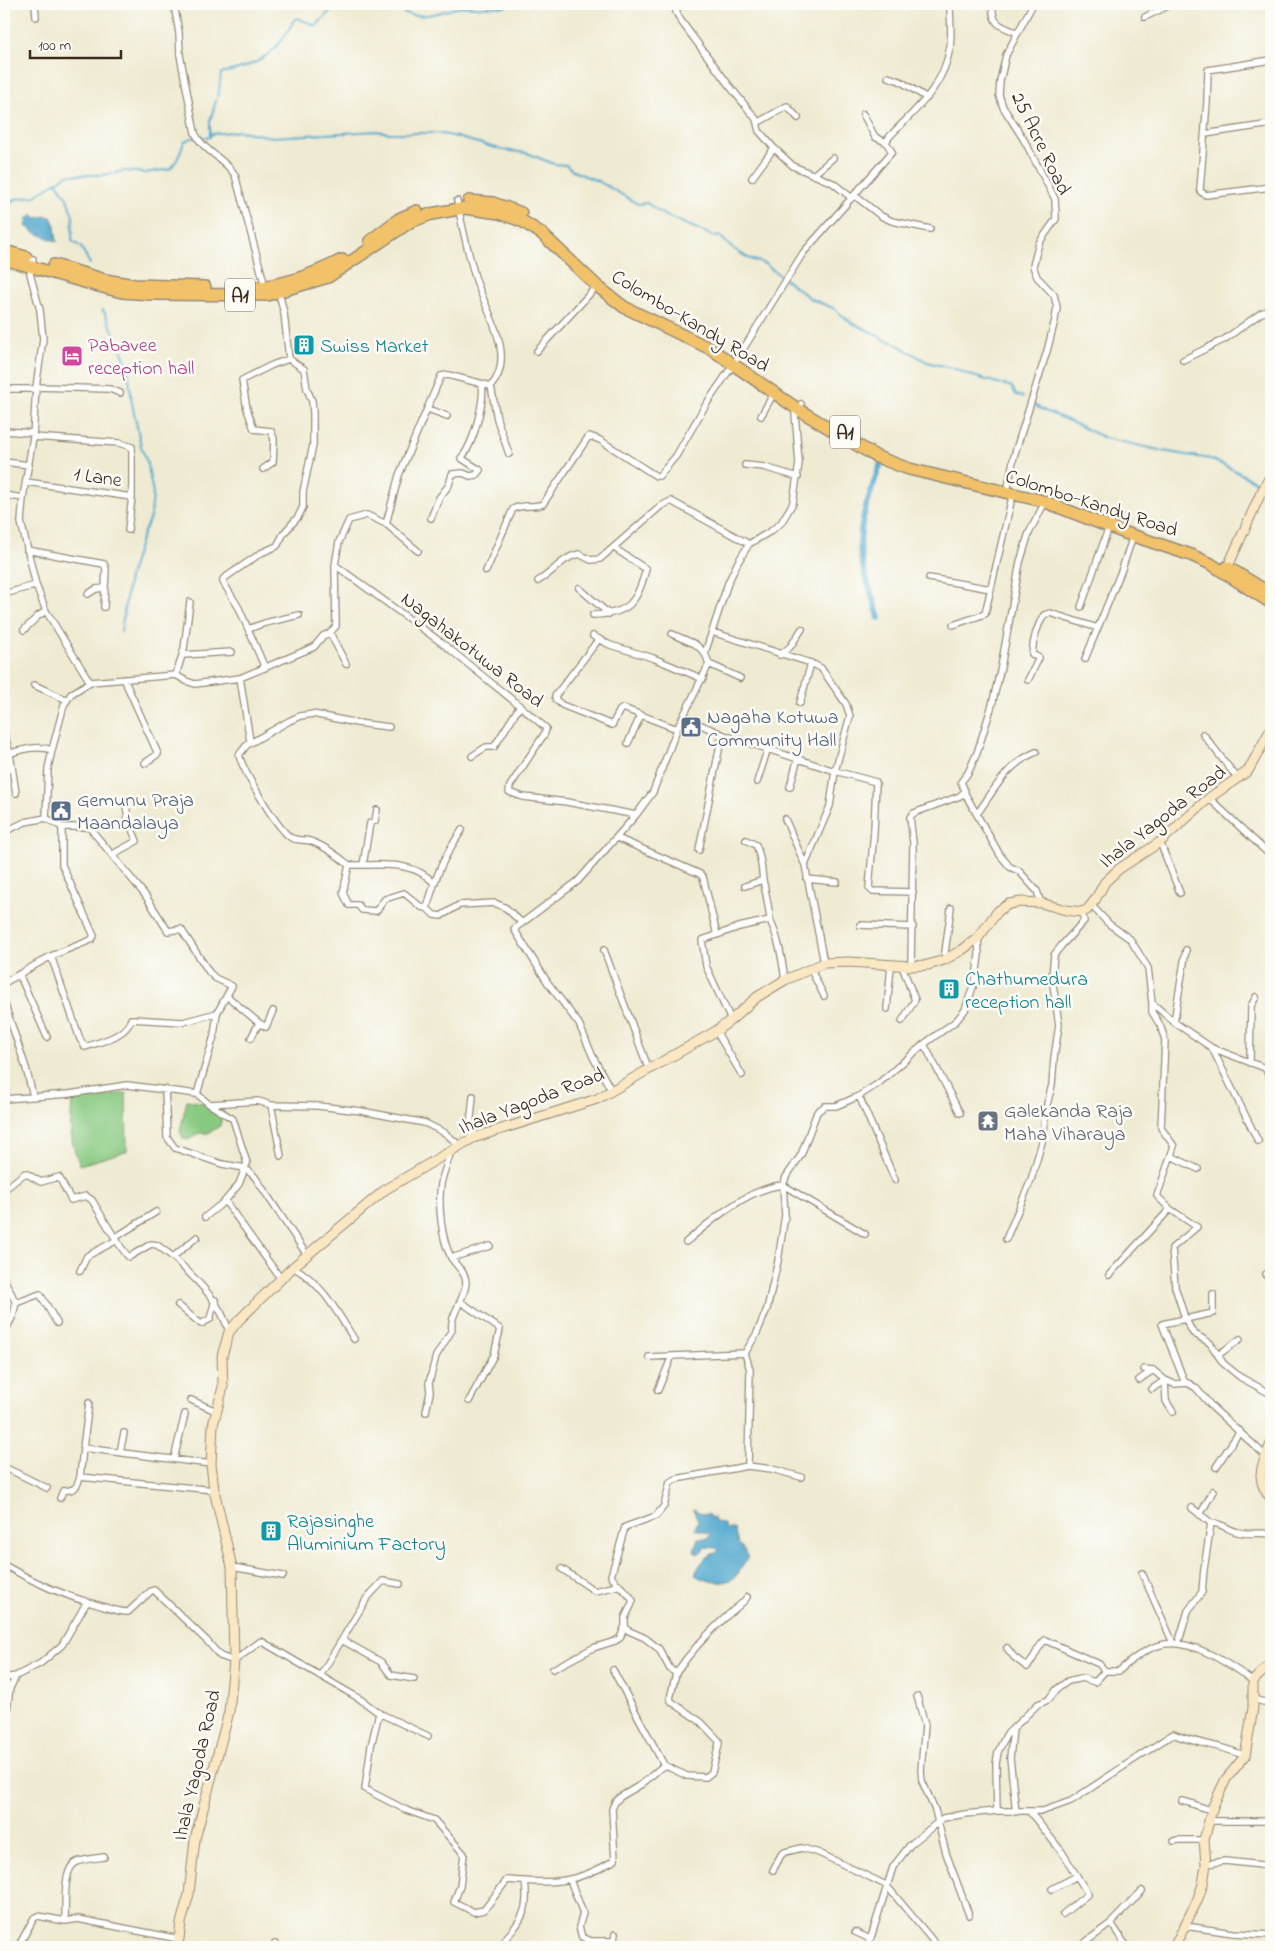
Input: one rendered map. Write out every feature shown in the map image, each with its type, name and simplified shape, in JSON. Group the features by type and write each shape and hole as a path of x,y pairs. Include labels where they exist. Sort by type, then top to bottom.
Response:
{"highway":[{"name":"Colombo-Kandy Road","path":"266,291 317,273 346,259 399,219 428,207 481,201 499,205 536,220 555,235 622,299 702,337 774,393 799,406"},
{"name":"Colombo-Kandy Road","path":"4,251 95,285 122,292 151,294 266,291 279,293 328,277 410,222 458,205 492,211 522,221 553,244 597,286 634,313 735,362 877,457 1009,491 1200,553 1271,603"},
{"name":"Colombo-Kandy Road","path":"4,259 32,262"},
{"name":"Colombo-Kandy Road","path":"1009,491 1046,496 1133,536 1196,557 1226,570 1271,594"}],"street":[{"path":"35,4 36,17"},
{"path":"174,4 179,33 180,56 195,133 199,142 230,167 235,175 266,291"},
{"path":"678,4 676,12 681,21 756,118 759,131 793,166 833,184 881,216 892,221 930,229"},
{"path":"886,142 927,98 943,74 950,46 950,4"},
{"path":"993,4 992,14 994,20 1000,25 1018,33"},
{"name":"25 Acre Road","path":"954,626 985,614 991,590 1014,456 1056,320 1057,307 1054,295 1037,277 1033,266 1039,243 1056,219 1055,199 1024,140 1003,107 999,95 1006,55 1033,4"},
{"path":"1146,17 1172,4"},
{"path":"1271,60 1208,70 1200,188 1201,192 1206,195 1271,187"},
{"path":"888,77 900,81 927,98"},
{"path":"757,123 786,106 798,118"},
{"path":"486,571 513,509 543,504 589,436 600,440 650,474 656,476 659,476 676,456 705,406 735,362 803,253 892,152 886,142 875,137 863,114"},
{"path":"1204,134 1271,124"},
{"path":"752,178 774,148"},
{"path":"813,175 834,158"},
{"path":"458,205 475,277 500,342 502,361 497,379 491,386 496,419 509,454"},
{"path":"32,262 30,274 40,310 43,339 36,388 33,435 21,522 36,585 46,611 90,682"},
{"path":"537,351 597,286"},
{"path":"265,668 239,608 222,582 223,579 261,554 277,546 284,532 303,507 303,492 313,445 312,401 307,389 304,369 289,359 284,314 279,293"},
{"path":"1183,360 1225,339 1261,313 1271,310"},
{"path":"263,469 273,462 274,439 271,431 254,429 247,409 242,380 289,359"},
{"path":"386,524 399,475 441,376 448,375 491,386"},
{"path":"431,518 439,498 449,485 452,474 463,472 470,476 476,475 480,470 461,458 467,452 474,437 482,384"},
{"path":"4,389 110,389 120,393"},
{"path":"761,416 774,393"},
{"path":"705,653 728,583 738,562 749,544 781,523 793,503 799,463 795,413 799,406"},
{"path":"428,409 447,416"},
{"path":"4,432 119,443 132,447 132,497"},
{"path":"4,462 29,465"},
{"path":"745,464 798,476"},
{"path":"1226,570 1270,477"},
{"name":"1 Lane","path":"26,482 132,497 128,530"},
{"path":"4,495 23,498"},
{"path":"538,581 569,556 579,554 591,560 600,559 661,506 671,501 749,544"},
{"path":"1041,903 1037,892 1018,871 1010,867 1000,856 964,792 961,782 968,773 977,753 997,686 1020,562 1030,533 1045,502"},
{"path":"46,818 48,769 64,705 72,694 90,682 176,675 195,684 240,678 314,647 336,626 335,566 339,542 349,520 367,515 386,524 418,551"},
{"path":"1081,608 1110,524"},
{"path":"1085,659 1122,569 1133,536"},
{"path":"593,615 609,614 624,610 635,599 643,581 646,568 614,548"},
{"path":"27,550 104,564 106,569 104,607"},
{"name":"Nagahakotuwa Road","path":"335,566 442,643 546,728 545,733 510,786 509,792 523,797 567,802 636,815"},
{"path":"929,578 991,590"},
{"path":"4,594 36,585"},
{"path":"88,594 96,589 104,588"},
{"path":"579,588 609,614"},
{"path":"176,675 182,655 190,602"},
{"path":"24,630 46,611"},
{"path":"1028,680 1039,658 1032,654 1032,647 1044,615 1050,613 1098,628"},
{"path":"248,629 299,615"},
{"path":"780,654 790,647 802,629"},
{"path":"712,632 811,663 821,668 846,704 850,716 835,771 830,806 805,865"},
{"path":"330,633 346,664"},
{"path":"611,1090 593,1057 579,1024 548,983 514,928 578,881 595,860 617,838 653,792 677,729 709,664 705,653 695,644 672,634"},
{"path":"593,636 610,645 653,658 703,679"},
{"path":"600,639 555,696 556,700 562,705 612,725 623,708 677,729"},
{"path":"182,655 232,652"},
{"path":"800,702 811,663"},
{"path":"709,664 740,678"},
{"path":"240,678 250,741 239,755 249,778 290,838 310,840 336,854 349,864 399,865 415,869 427,875 434,883"},
{"path":"124,679 158,754 145,763"},
{"path":"34,685 67,700"},
{"path":"472,756 486,747 494,746 520,706"},
{"path":"247,745 289,721 300,716 313,714 357,724 389,727"},
{"path":"628,743 641,715"},
{"path":"683,717 724,735 835,771 876,782 869,888 872,891 913,892"},
{"name":"Ihala Yagoda Road","path":"180,1943 180,1923 188,1894 195,1839 229,1712 234,1661 232,1567 214,1490 211,1464 213,1425 223,1387 222,1356 230,1332 239,1320 293,1267 386,1189 473,1138 598,1098 716,1031 757,997 785,980 824,963 849,962 907,966 928,965 944,960 978,938 998,911 1009,904 1021,902 1041,903 1082,912 1091,905 1105,882 1119,869 1160,842 1208,798 1248,771 1271,729"},
{"path":"4,733 16,793"},
{"path":"1203,734 1238,778"},
{"path":"699,850 721,740 724,735"},
{"path":"7,754 32,748 52,750"},
{"path":"757,782 768,748"},
{"path":"977,814 1011,767 1023,757 1036,752"},
{"path":"790,787 798,758"},
{"path":"902,1021 915,1000 907,966 913,927 913,843 910,817 914,812 960,796 964,792"},
{"path":"1208,798 1271,856"},
{"path":"113,854 137,841 128,820 126,804"},
{"path":"363,865 370,823 375,821 377,810"},
{"path":"4,832 25,822 46,818 62,827 89,827 145,895 168,931 181,929 209,972 215,978 232,986 217,1013 214,1036 197,1094"},
{"path":"785,819 805,865 824,963"},
{"path":"4,983 51,956 91,940 94,936 62,865 62,827"},
{"path":"427,908 444,857 462,830"},
{"path":"617,838 700,874 706,888 717,936"},
{"path":"746,840 756,845 763,862 770,920 776,932 782,955 785,980"},
{"path":"1160,842 1180,893"},
{"path":"349,864 343,893 349,905 358,905 362,910 376,912 385,899 404,893 421,907 427,908 434,915 441,916 459,906 495,903 506,908 521,922"},
{"path":"807,879 837,882"},
{"path":"745,886 764,880"},
{"path":"1091,905 1109,924 1130,939 1148,968 1152,1012 1160,1025 1165,1040 1161,1128 1174,1146 1157,1196 1170,1209 1197,1228 1172,1248 1176,1286 1185,1318 1193,1333 1210,1343 1223,1363 1240,1377 1271,1394"},
{"path":"944,960 951,908"},
{"path":"1006,1239 1031,1180 1044,1134 1045,1112 1052,1085 1059,1026 1052,978 1054,955 1084,921 1082,912"},
{"path":"731,1020 706,966 702,940 739,927 770,920"},
{"path":"860,925 913,927"},
{"path":"748,1466 750,1370 745,1353 757,1333 767,1309 778,1261 785,1215 783,1185 786,1177 801,1155 817,1112 825,1106 836,1106 859,1096 879,1083 924,1044 956,1021 965,1010 976,978 979,955 978,938"},
{"path":"604,950 649,1070"},
{"path":"1174,1022 1186,950"},
{"path":"51,956 80,1039 86,1047 126,1030 131,1019 183,1022 217,1013"},
{"path":"887,1009 891,966"},
{"path":"811,970 824,996"},
{"path":"19,974 48,1037"},
{"path":"227,996 266,1027 273,1010"},
{"path":"1250,1063 1251,1006 1256,997"},
{"path":"4,1002 33,1096"},
{"path":"1152,1003 1174,1022 1212,1048 1266,1068 1271,1079"},
{"path":"250,1038 259,1023"},
{"path":"716,1031 742,1075"},
{"path":"924,1044 937,1065 960,1113"},
{"path":"1212,1048 1258,1141"},
{"path":"4,1099 69,1094 127,1085 197,1094 232,1119 247,1163 239,1184 225,1201 205,1217"},
{"path":"165,1089 167,1137 175,1148 222,1164 245,1168 255,1176 307,1255"},
{"path":"473,1138 470,1128 474,1096"},
{"path":"859,1096 895,1180"},
{"path":"209,1104 258,1101 271,1105 318,1106 361,1111 425,1123 446,1133 455,1148 442,1184 440,1202 445,1242 451,1258 463,1272 466,1282 462,1302 454,1315 451,1326 452,1330 436,1356 429,1383 430,1392 426,1412"},
{"path":"271,1105 281,1156"},
{"path":"1171,1156 1198,1169"},
{"path":"4,1190 25,1173 41,1182 59,1177 70,1200 86,1196 92,1200 124,1254 129,1257 151,1244 157,1245 173,1257 215,1300 230,1332"},
{"path":"686,1242 719,1214 732,1206 772,1186 783,1185 865,1234"},
{"path":"225,1201 281,1279"},
{"path":"1109,1275 1170,1209"},
{"path":"80,1271 87,1256 156,1212"},
{"path":"173,1257 198,1237"},
{"path":"451,1258 490,1246"},
{"path":"293,1267 302,1272 322,1291 354,1339"},
{"path":"1266,1274 1271,1284"},
{"path":"4,1279 16,1304 13,1316 6,1329"},
{"path":"16,1304 40,1294 57,1323"},
{"path":"1185,1383 1162,1324 1213,1313 1212,1294"},
{"path":"178,1305 201,1324 210,1319 215,1300"},
{"path":"462,1302 500,1329 494,1355 468,1401"},
{"path":"1218,1355 1240,1339"},
{"path":"649,1357 745,1353"},
{"path":"658,1390 672,1356"},
{"path":"1144,1369 1153,1370 1165,1380 1174,1384 1188,1383 1196,1388 1213,1408 1269,1457"},
{"path":"1139,1380 1153,1370"},
{"path":"1152,1388 1165,1380"},
{"path":"1165,1380 1166,1401 1173,1412"},
{"path":"191,1400 216,1411"},
{"path":"60,1498 63,1491 74,1490 77,1487 80,1477 89,1403"},
{"path":"174,1459 184,1414"},
{"path":"1216,1467 1240,1431"},
{"path":"120,1452 124,1433"},
{"path":"1271,1444 1269,1457 1260,1478 1261,1484 1271,1498"},
{"path":"84,1448 211,1464"},
{"path":"553,1668 593,1648 620,1638 625,1626 625,1618 633,1601 629,1594 617,1586 611,1576 625,1527 656,1516 664,1506 670,1482 676,1479 748,1466 802,1476"},
{"path":"4,1467 47,1488"},
{"path":"80,1477 214,1490"},
{"path":"1200,1514 1213,1492"},
{"path":"1192,1508 1211,1523 1219,1523 1238,1533 1263,1532 1271,1534"},
{"path":"1176,1643 1188,1611 1202,1592 1211,1523"},
{"path":"4,1565 32,1582 87,1602 122,1612 128,1612 154,1590 220,1656 234,1661 261,1641 360,1699 379,1713 428,1736"},
{"path":"232,1567 283,1576"},
{"path":"562,1569 595,1591 617,1586"},
{"path":"1142,1572 1176,1643"},
{"path":"320,1676 368,1598 383,1581 400,1584"},
{"path":"613,1670 664,1765 687,1776 706,1777 712,1772 719,1741 701,1722 670,1699 676,1673 684,1662 729,1614 742,1605 747,1597"},
{"path":"4,1678 16,1676 41,1663 62,1644 87,1602"},
{"path":"625,1626 627,1630 645,1638 659,1649 670,1669 676,1673"},
{"path":"342,1640 381,1662 391,1674 414,1679"},
{"path":"1006,1648 1027,1667 1031,1663 1036,1648 1045,1640 1099,1664 1105,1670 1118,1671 1136,1656 1158,1645 1176,1643 1211,1654 1253,1681"},
{"path":"1174,1947 1197,1901 1206,1864 1204,1840 1212,1810 1226,1779 1245,1756 1253,1713 1253,1681 1271,1663"},
{"path":"996,1811 996,1764 998,1752 1006,1735 1038,1704 1048,1700 1057,1689 1068,1681 1082,1678 1095,1682 1105,1670"},
{"path":"4,1732 10,1688 16,1676"},
{"path":"917,1696 925,1725 921,1770 922,1781 939,1821 946,1852 969,1915"},
{"path":"1253,1699 1271,1704"},
{"path":"379,1713 364,1789 406,1810 434,1820 464,1854 460,1886 454,1902 474,1912 484,1910 507,1880 541,1883 570,1880 595,1872 615,1860 612,1809 615,1802 642,1784 664,1765"},
{"path":"1013,1729 1010,1758 1016,1812"},
{"path":"868,1947 886,1885 894,1867 910,1845 943,1818 996,1811 1043,1811 1071,1801 1173,1734 1190,1741 1235,1751 1245,1756"},
{"path":"1182,1801 1190,1802 1200,1808 1212,1810"},
{"path":"1030,1812 1062,1852 1088,1894 1063,1914"},
{"path":"1209,1821 1271,1821"},
{"path":"1174,1842 1178,1840 1204,1840"},
{"path":"773,1870 785,1852 802,1848 819,1853 886,1885 938,1947"},
{"path":"65,1921 66,1879 69,1870 76,1862 104,1857"},
{"path":"1206,1864 1225,1861 1271,1866"},
{"path":"1052,1889 1076,1876"},
{"path":"570,1880 583,1913 580,1927 582,1937 591,1941 613,1944 615,1934"},
{"path":"501,1947 503,1941 514,1929 524,1913 527,1900 525,1882"},
{"path":"1083,1947 1086,1942 1111,1923 1142,1891"},
{"path":"18,1947 34,1918 38,1916 65,1921 78,1919 180,1943"},
{"path":"1111,1923 1127,1947"},
{"path":"1186,1926 1271,1936"},
{"path":"855,1932 870,1939"}],"green space":[{"path":"126,1093 127,1151 80,1165 71,1133 72,1101"},
{"path":"187,1100 224,1107 220,1126 208,1133 199,1133 188,1140 183,1138 180,1131"}],"water":[{"path":"32,214 37,218 51,217 55,225 57,242 34,232 26,226 28,218"},
{"path":"693,1509 708,1514 711,1518 714,1517 715,1522 723,1523 726,1529 734,1529 738,1544 744,1549 748,1558 733,1579 716,1582 705,1580 695,1575 698,1567 704,1560 719,1550 704,1547 703,1551 697,1554 694,1550 698,1538 708,1538 711,1534 695,1529 698,1520"}],"waterway":[{"path":"4,205 16,199 35,196 67,175 103,175 125,171 145,173 170,169 177,160 184,142 191,138 210,137 210,121 219,91 221,73 245,67 265,57 281,41 297,18 316,26 328,13 341,4"},
{"path":"399,4 404,13 419,16 465,6 503,7 511,4"},
{"path":"404,13 407,10 407,4"},
{"path":"210,137 211,134 240,131 272,137 378,131 389,133 435,133 503,150 527,153 554,164 566,165 573,171 600,182 638,204 647,203 662,214 716,237 720,236 731,247 748,258 765,264 811,299 833,308 852,323 878,335 883,340 891,341 927,362 1012,387 1016,395 1023,397"},
{"path":"57,183 66,196 73,216 72,241 81,247 90,264"},
{"path":"103,310 119,343 128,368 132,403 153,493 151,515 141,539 129,578 121,632"},
{"path":"1032,404 1105,438 1210,459 1263,486"},
{"path":"879,618 862,562 860,537 872,487 881,463"}],"place":[{"name":"Swiss Market","path":"304,345"},
{"name":"Pabavee reception hall","path":"72,356"},
{"name":"Nagaha Kotuwa Community Hall","path":"691,727"},
{"name":"Gemunu Praja Maandalaya","path":"61,811"},
{"name":"Chathumedura reception hall","path":"949,989"},
{"name":"Galekanda Raja Maha Viharaya","path":"988,1121"},
{"name":"Rajasinghe Aluminium Factory","path":"271,1531"}]}
